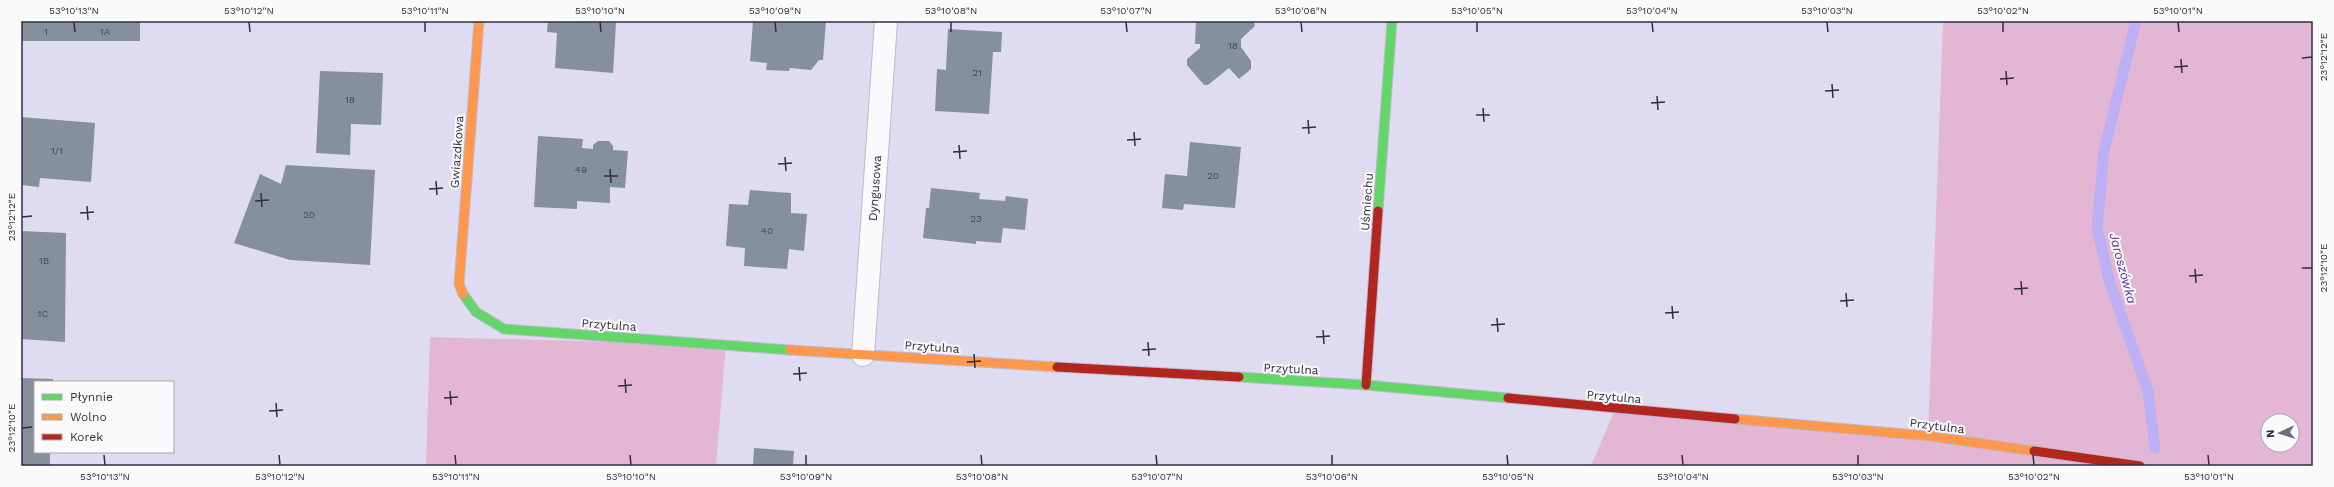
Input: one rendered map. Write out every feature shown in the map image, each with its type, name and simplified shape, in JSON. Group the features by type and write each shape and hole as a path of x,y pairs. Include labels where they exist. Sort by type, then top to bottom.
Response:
{"street":[{"name":"Gwiazdkowa","path":"459,284 479,21"},
{"name":"Dyngusowa","path":"863,355 886,21"},
{"name":"Uśmiechu","path":"1366,385 1392,21"},
{"name":"Przytulna","path":"459,284 471,308 485,320 504,328 863,355 1366,385 1928,436 2140,466"}],"shaded area":[{"path":"1943,21 2313,21 2313,466 1591,466 1615,409 1928,436"},
{"path":"430,337 726,345 716,466 426,466"}],"building":[{"path":"21,21 140,21 140,41 21,41"},
{"path":"548,21 616,23 613,73 555,68 557,33 547,32"},
{"path":"753,21 826,21 823,60 819,60 811,70 790,68 789,71 766,70 767,63 750,61"},
{"path":"1196,21 1254,21 1255,26 1241,39 1241,47 1251,61 1251,69 1239,79 1229,68 1208,85 1204,85 1187,65 1187,59 1200,48 1200,44 1195,44"},
{"path":"948,29 1002,32 1001,52 993,52 989,114 935,111 937,69 946,70"},
{"path":"320,71 383,73 381,125 351,124 350,155 316,153"},
{"path":"21,117 95,123 91,182 40,178 39,187 21,185"},
{"path":"538,136 583,139 582,148 593,149 593,145 598,141 609,141 613,146 613,150 628,151 625,188 610,187 610,203 577,201 577,209 534,207"},
{"path":"1190,142 1241,147 1235,208 1184,204 1183,210 1162,208 1165,174 1187,176"},
{"path":"286,165 375,170 370,265 290,260 234,243 260,174 281,184"},
{"path":"931,188 980,193 979,199 1005,201 1006,196 1028,199 1025,230 1003,228 1001,243 976,241 976,244 923,238 926,208 929,208"},
{"path":"750,190 791,193 791,213 807,214 804,251 789,249 787,269 744,266 745,248 726,246 729,204 748,205"},
{"path":"21,231 66,233 65,342 21,339"},
{"path":"21,378 53,379 53,381 34,381 34,453 50,453 50,466 21,466"},
{"path":"754,448 794,451 793,466 753,466"}],"waterway":[{"name":"Jaroszówka","path":"2136,21 2104,151 2097,227 2109,280 2148,391 2155,448"}],"traffic: fast":[{"path":"1378,211 1392,21"},
{"path":"463,294 476,312 504,329 790,350"},
{"path":"1239,377 1366,385 1508,398"}],"traffic: slow":[{"path":"463,294 459,284 479,21"},
{"path":"790,350 1057,367"},
{"path":"1735,419 1928,436 2034,451"}],"traffic: jam":[{"path":"1366,385 1378,211"},
{"path":"1057,367 1239,377"},
{"path":"1508,398 1735,419"},
{"path":"2034,451 2140,466"}]}
